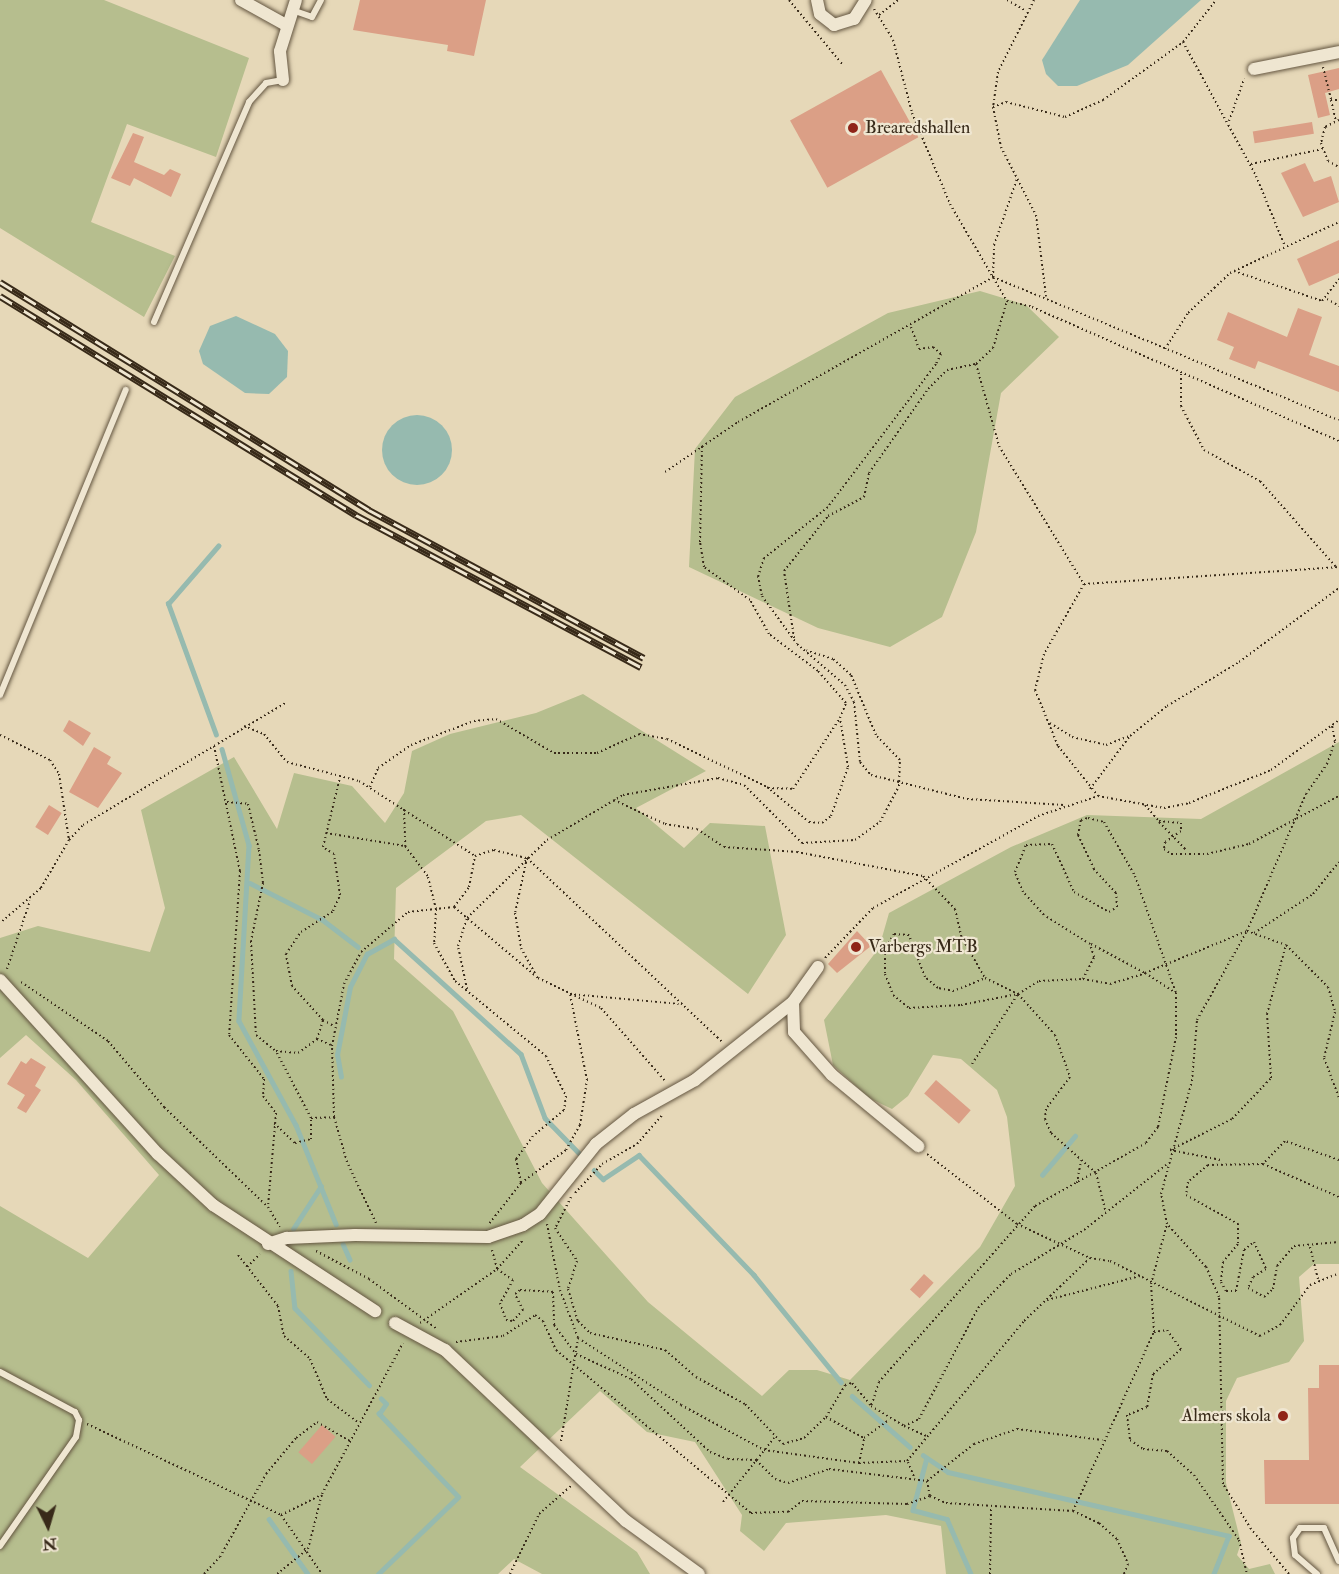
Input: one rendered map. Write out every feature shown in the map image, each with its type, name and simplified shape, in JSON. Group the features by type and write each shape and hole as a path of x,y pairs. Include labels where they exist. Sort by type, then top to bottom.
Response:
{"street":[{"path":"241,0 286,25"},
{"path":"817,0 820,14 834,25 854,19 867,1"},
{"path":"283,81 280,51 286,25 294,5"},
{"path":"1254,69 1339,52"},
{"path":"268,1244 287,1238 488,1237 540,1214 596,1144 675,1091 793,1002 818,967"},
{"path":"1,979 158,1154 213,1205 268,1244 375,1311"},
{"path":"793,1002 791,1021 804,1048 918,1146"},
{"path":"395,1323 445,1350 626,1521 699,1574"}],"lane":[{"path":"294,5 312,17 321,0"},
{"path":"154,322 249,102 258,89 283,81"},
{"path":"0,695 126,390"},
{"path":"0,1372 75,1412 79,1420 76,1437 0,1546"},
{"path":"1317,1574 1295,1555 1293,1538 1300,1528 1323,1528 1339,1562"}],"path":[{"path":"789,0 843,65"},
{"path":"879,15 898,0"},
{"path":"1007,0 1026,11"},
{"path":"1034,0 1026,11 998,72 993,107 995,129 1036,215 1046,297"},
{"path":"993,107 1005,102 1065,117 1103,100 1183,42 1216,0"},
{"path":"867,1 879,15 893,40 912,113 950,204 1007,301 1032,307 1181,374 1339,441"},
{"path":"1183,42 1229,122 1250,164 1284,244"},
{"path":"1321,56 1337,121 1325,127 1322,149"},
{"path":"1229,122 1246,74 1254,69"},
{"path":"1331,100 1339,100"},
{"path":"1250,164 1322,149"},
{"path":"1322,149 1339,167"},
{"path":"993,277 994,244 1017,179"},
{"path":"1165,349 1188,313 1233,271 1284,244 1339,222"},
{"path":"1233,271 1327,299 1339,306"},
{"path":"993,277 1339,420"},
{"path":"665,472 702,446 911,327 993,277"},
{"path":"1327,299 1329,289 1339,279"},
{"path":"794,638 784,571 828,516 864,497 869,473 928,389 947,370 976,364 993,348 1007,301"},
{"path":"911,327 919,349 933,346 941,354 936,364 828,507 761,567 762,596 794,638 845,685 854,702 860,762 871,775 899,786 967,798 1064,805"},
{"path":"976,364 999,446 1084,584"},
{"path":"1181,374 1181,406 1204,450 1260,481 1338,567"},
{"path":"702,446 699,542 704,567 750,600 768,634 837,688 846,703 840,718 793,789 766,787"},
{"path":"1084,584 1338,567"},
{"path":"1084,584 1042,663 1035,690 1048,722 1089,789 1098,796"},
{"path":"1048,722 1072,737 1106,745 1130,736 1339,588"},
{"path":"468,992 458,946 467,918 527,858 569,824 614,800 718,778 744,785 802,843 825,845 855,840 880,822 899,786 900,760 876,735 851,675 833,659 806,650"},
{"path":"287,702 83,825 69,840 32,898 1,979 25,983 108,1041 164,1107 268,1207 287,1238"},
{"path":"370,787 378,768 411,745 462,724 496,719 554,753 597,753 639,734 667,739 766,787 809,822 822,824 831,816 848,767 840,718"},
{"path":"818,967 851,925 923,876 1064,805 1098,796 1144,805 1175,807 1255,778 1339,720"},
{"path":"1073,1511 1102,1440 1154,1332 1151,1284 1167,1224 1161,1194 1170,1150 1192,1081 1197,1020 1247,931 1296,815 1333,749 1332,725"},
{"path":"244,726 264,734 287,762 370,787 475,856"},
{"path":"0,735 54,767 69,840"},
{"path":"1089,789 1130,736"},
{"path":"214,746 240,871 229,1035 264,1079 263,1096 274,1106 268,1207"},
{"path":"334,1026 323,1020 292,986 286,954 301,933 333,911 340,895 334,854 323,847 340,777"},
{"path":"1159,821 1181,823 1181,831 1173,836 1164,849 1171,854 1186,850 1207,854 1249,844 1296,815 1339,796"},
{"path":"227,802 242,800 253,814 263,883 251,941 252,1019 256,1035 276,1051 310,1118 311,1139 295,1143 274,1123"},
{"path":"614,800 665,824 697,829 724,847 797,852 923,876 955,909 961,936 984,978 1018,994 1055,1035 1068,1059 1070,1077 1046,1109 1045,1119 1071,1150 1096,1173 1105,1210"},
{"path":"1144,805 1186,850"},
{"path":"404,809 405,846 428,877 436,909 434,942 455,981 546,1056 566,1096 564,1110 545,1126 516,1159 521,1183"},
{"path":"871,1406 879,1382 980,1274 1017,1224 1035,1206 1146,1143 1158,1127 1176,1037 1176,993 1169,963 1135,876 1104,822 1089,818 1081,820 1078,835 1094,869 1116,893 1117,907 1109,912 1074,892 1052,844 1026,845 1015,872 1023,892 1044,915 1176,993"},
{"path":"326,833 405,846"},
{"path":"475,856 494,850 527,858 679,1004 731,1049"},
{"path":"454,907 469,887 475,856"},
{"path":"527,858 515,913 521,948 538,978"},
{"path":"1254,933 1313,894 1339,862"},
{"path":"0,923 32,898"},
{"path":"382,1237 347,1162 334,1117 332,1046 334,1026 344,984 361,952 408,912 454,907 538,978 602,1008 630,1047 675,1091"},
{"path":"984,978 954,991 938,988 925,977 909,935 894,934 885,950 885,974 893,994 909,1008 928,1010 1018,994 1040,981 1083,979 1110,984 1145,973 1247,931 1254,933 1286,945 1328,987 1335,1012 1324,1058 1339,1098"},
{"path":"1083,979 1094,957 1090,944"},
{"path":"1170,1150 1232,1119 1271,1078 1267,1014 1286,945"},
{"path":"570,994 679,1004"},
{"path":"570,994 587,1080 573,1139 567,1149 521,1183 509,1205 489,1219 488,1237 497,1269 513,1280 500,1303 506,1320 513,1321 523,1310 515,1294 520,1290 544,1288 557,1301 558,1336 576,1354 631,1379 710,1452 728,1459 756,1460 775,1479 788,1483 829,1469 927,1481 939,1474 947,1464 993,1434 1017,1429 1102,1440"},
{"path":"972,1064 1018,994"},
{"path":"276,1051 298,1053 317,1040 323,1020"},
{"path":"317,1040 332,1046"},
{"path":"310,1118 334,1117"},
{"path":"1263,1164 1285,1141 1339,1160"},
{"path":"918,1146 1017,1224 1090,1258 1140,1276 1151,1284 1223,1317 1250,1335 1271,1332 1318,1279 1339,1273"},
{"path":"1170,1150 1224,1161 1263,1164 1339,1197"},
{"path":"1077,1183 1081,1160"},
{"path":"1224,1161 1196,1172 1186,1195 1238,1224 1238,1244 1223,1262 1221,1282 1226,1291 1236,1291 1244,1250 1254,1242 1266,1269 1252,1276 1248,1288 1264,1297 1273,1289 1277,1266 1294,1246 1339,1242"},
{"path":"904,1426 931,1403 939,1374 978,1308 1011,1274 1060,1245 1166,1165"},
{"path":"600,1167 593,1177 573,1195 555,1228 577,1261 568,1289 578,1321 604,1339 665,1350 696,1377 745,1404 774,1438 793,1445 826,1417 844,1385 852,1383 871,1406 888,1421 927,1436"},
{"path":"540,1214 550,1227 560,1290 578,1338 557,1455"},
{"path":"1167,1224 1206,1267 1223,1317 1223,1484 1251,1529 1290,1574"},
{"path":"277,1574 308,1549 322,1494 410,1331 497,1269 528,1234"},
{"path":"248,1267 268,1244"},
{"path":"1310,1246 1318,1279"},
{"path":"312,1248 369,1279 425,1319 444,1336"},
{"path":"238,1255 279,1306 284,1336 310,1359 327,1398 359,1423"},
{"path":"578,1338 681,1405 764,1450 860,1463 907,1461 1044,1300 1090,1258"},
{"path":"1044,1300 1140,1276"},
{"path":"453,1340 476,1343 503,1336 535,1315 556,1350 751,1513 770,1515 807,1501 815,1506 907,1504 922,1501 930,1496"},
{"path":"1154,1332 1167,1330 1181,1349 1153,1374 1147,1407 1127,1415 1130,1440 1143,1449 1167,1451 1194,1475 1239,1540 1247,1574"},
{"path":"826,1417 864,1438"},
{"path":"79,1420 281,1515 308,1549 322,1574"},
{"path":"864,1438 879,1431 888,1421"},
{"path":"204,1574 220,1557 266,1474 311,1426 326,1423 350,1441"},
{"path":"723,1502 774,1438"},
{"path":"860,1463 864,1438"},
{"path":"907,1461 915,1479"},
{"path":"510,1574 538,1514 580,1478"},
{"path":"927,1481 930,1496"},
{"path":"281,1515 322,1494"},
{"path":"930,1496 946,1503 991,1508 1073,1511 1099,1523 1117,1539 1128,1564 1124,1574"},
{"path":"990,1574 991,1508"}],"green space":[{"path":"0,0 104,0 249,58 216,157 127,124 91,222 175,256 144,317 0,228"},
{"path":"980,291 1026,305 1059,337 1001,393 976,532 942,617 890,647 818,628 689,567 695,449 735,397 888,313"},
{"path":"583,694 706,771 636,808 684,848 710,823 765,826 786,935 748,994 521,815 486,821 396,888 394,959 453,1011 542,1183 648,1302 762,1396 789,1370 817,1370 850,1380 980,1247 1015,1186 1007,1117 997,1090 961,1059 933,1055 908,1096 892,1109 869,1098 833,1065 824,1020 879,948 889,913 1011,847 1087,815 1201,819 1339,742 1339,1264 1314,1264 1299,1277 1304,1341 1289,1362 1237,1378 1226,1401 1226,1483 1241,1543 1237,1555 1249,1569 1270,1564 1275,1574 946,1574 941,1526 886,1515 786,1523 764,1551 740,1531 742,1515 695,1442 647,1432 600,1391 520,1467 637,1552 650,1574 542,1574 514,1559 498,1574 0,1574 0,1206 88,1258 159,1175 76,1080 26,1035 0,1058 0,938 38,926 150,952 165,908 141,810 234,757 277,829 294,773 352,786 385,823 404,793 412,751 450,734 536,713"}],"water":[{"path":"1080,0 1201,0 1128,65 1077,86 1058,86 1046,74 1042,60"},
{"path":"236,316 275,334 288,351 287,377 269,394 245,393 203,364 199,351 210,326"},
{"path":"417,415 436,421 446,431 452,450 446,469 436,479 417,485 398,479 388,469 382,450 388,431 398,421"}],"building":[{"path":"360,0 486,0 474,56 447,51 448,45 353,30"},
{"path":"1339,68 1339,89 1325,93 1330,115 1318,118 1308,75"},
{"name":"Brearedshallen","path":"881,70 918,137 827,188 790,120"},
{"path":"1312,122 1314,134 1255,143 1253,131"},
{"path":"133,133 144,137 134,162 164,175 170,169 181,174 171,197 134,178 130,186 111,178"},
{"path":"1305,163 1314,182 1331,176 1339,202 1303,217 1281,173"},
{"path":"1339,240 1339,273 1309,286 1297,259"},
{"path":"1298,308 1322,317 1309,355 1339,366 1339,392 1258,361 1255,369 1229,359 1234,347 1217,340 1228,312 1287,337"},
{"path":"69,720 91,733 83,746 63,731"},
{"path":"94,747 111,757 107,764 122,773 98,808 69,792"},
{"path":"49,805 62,813 48,835 35,827"},
{"name":"Varbergs MTB","path":"857,931 871,946 837,973 828,964"},
{"path":"31,1058 46,1067 35,1086 41,1090 26,1113 17,1108 25,1095 7,1084 21,1061 26,1064"},
{"path":"936,1080 971,1110 959,1124 924,1094"},
{"path":"924,1274 934,1283 920,1298 910,1290"},
{"path":"1319,1365 1339,1365 1339,1504 1265,1504 1264,1460 1309,1460 1308,1388 1319,1388"},
{"path":"322,1425 336,1437 312,1464 298,1452"}],"waterway":[{"path":"216,735 168,604 218,546"},
{"path":"222,749 249,845 239,1021 296,1125 336,1224"},
{"path":"250,883 323,920 358,947"},
{"path":"341,1077 337,1055 350,987 367,954 394,939 521,1054 545,1118 579,1153"},
{"path":"1042,1175 1075,1136"},
{"path":"594,1170 603,1179 639,1155 754,1275 841,1382"},
{"path":"293,1229 321,1186"},
{"path":"343,1244 350,1260"},
{"path":"291,1271 295,1308 369,1385"},
{"path":"852,1396 910,1447"},
{"path":"378,1574 458,1497 379,1414 386,1404 381,1399"},
{"path":"923,1455 948,1472 1229,1536 1214,1574"},
{"path":"927,1458 913,1510 947,1519 971,1574"},
{"path":"269,1519 308,1574"}],"railway":[{"path":"0,282 369,510 644,658"},
{"path":"0,296 356,515 641,667"}],"place":[{"name":"Brearedshallen","path":"853,128"},
{"name":"Varbergs MTB","path":"856,947"},
{"name":"Almers skola","path":"1283,1416"}]}
